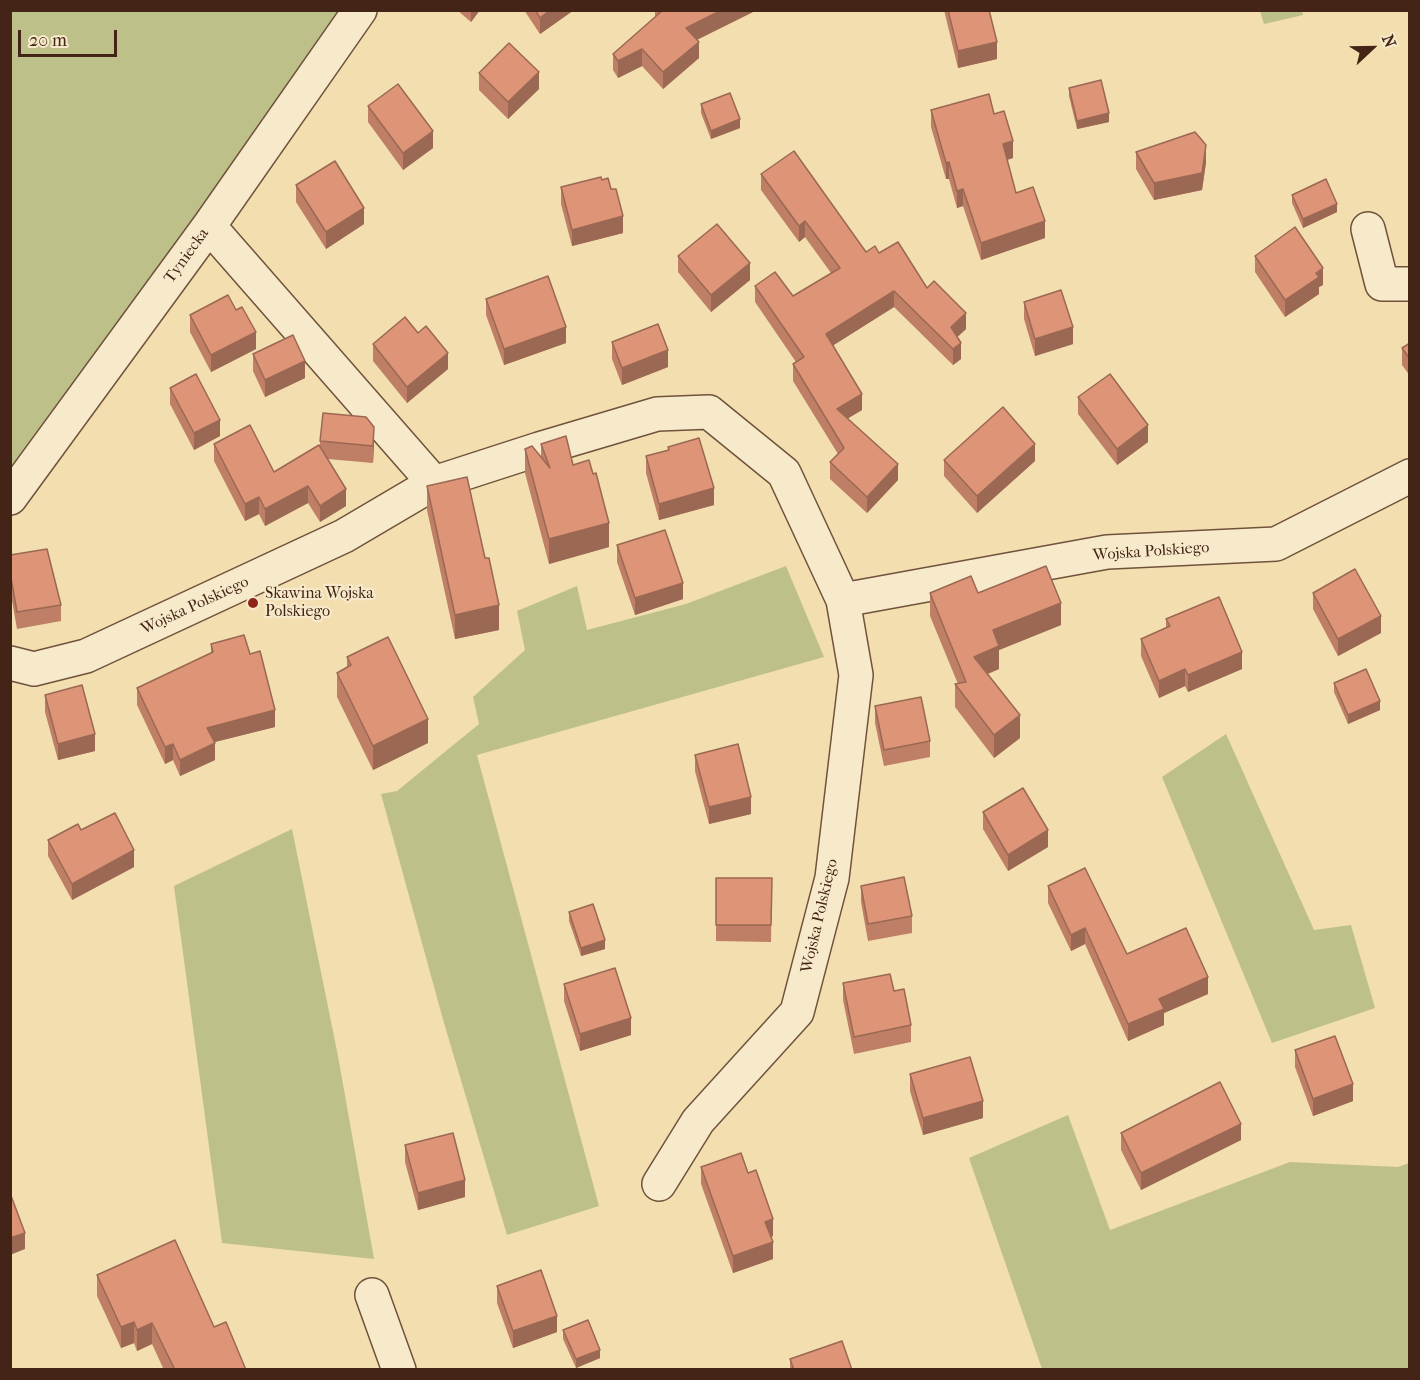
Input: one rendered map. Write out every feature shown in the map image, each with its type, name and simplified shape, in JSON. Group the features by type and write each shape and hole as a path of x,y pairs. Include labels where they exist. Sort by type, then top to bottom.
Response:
{"street":[{"name":"Tyniecka","path":"10,498 209,225 360,10"},
{"path":"209,225 434,483"},
{"path":"1368,229 1382,284 1410,284"},
{"name":"Wojska Polskiego","path":"10,663 34,669 86,656 344,536 434,483 657,414 709,412 784,473 843,600 856,675 832,878 797,1012 698,1121 660,1184"},
{"name":"Wojska Polskiego","path":"843,600 1107,552 1276,544 1410,476"},
{"path":"372,1295 399,1370"}],"green space":[{"path":"11,11 346,11 11,473"},
{"path":"1260,11 1302,11 1303,15 1264,24"},
{"path":"786,566 824,657 477,755 599,1206 507,1235 444,1023 381,794 397,791 479,724 473,697 525,650 517,611 577,586 587,630 686,604"},
{"path":"1226,734 1314,930 1351,925 1375,1008 1272,1043 1162,777"},
{"path":"292,829 338,1056 374,1259 222,1243 174,886"},
{"path":"1068,1115 1110,1230 1290,1162 1398,1167 1409,1163 1409,1369 1042,1369 969,1158"}],"building":[{"path":"535,10 550,10 540,18"},
{"path":"663,10 722,10 686,28 699,42 663,72 642,49 618,61 613,54"},
{"path":"948,10 989,10 997,42 958,51"},
{"path":"509,43 539,72 508,102 479,73"},
{"path":"1101,80 1109,113 1077,121 1069,88"},
{"path":"398,84 433,131 403,153 368,106"},
{"path":"730,93 740,119 711,131 701,104"},
{"path":"989,94 994,114 1004,111 1013,141 1003,144 1016,193 1033,187 1045,221 981,243 963,189 957,191 949,162 946,163 931,110"},
{"path":"1195,132 1206,145 1202,173 1154,183 1136,152"},
{"path":"794,151 866,252 875,246 879,253 898,242 927,288 934,281 966,313 951,327 961,343 953,349 894,291 826,334 862,394 837,409 898,464 867,497 830,462 844,448 793,364 804,357 755,286 775,272 793,296 840,268 805,221 799,226 761,174"},
{"path":"335,161 364,208 326,232 296,185"},
{"path":"601,177 602,180 608,178 611,189 616,189 623,216 572,230 561,187"},
{"path":"1326,179 1337,204 1303,219 1292,195"},
{"path":"717,224 750,263 711,295 678,256"},
{"path":"1295,227 1323,268 1316,273 1319,277 1285,300 1255,256"},
{"path":"548,276 566,327 504,349 486,299"},
{"path":"1061,290 1073,327 1035,339 1024,302"},
{"path":"228,295 236,310 242,307 256,332 211,355 190,315"},
{"path":"405,317 418,333 426,326 448,353 407,387 373,344"},
{"path":"658,324 668,350 622,368 612,342"},
{"path":"293,335 305,361 265,380 253,354"},
{"path":"1410,343 1410,359 1402,348"},
{"path":"196,374 220,420 194,433 170,388"},
{"path":"1110,374 1148,425 1117,449 1078,397"},
{"path":"1003,407 1035,444 977,496 944,460"},
{"path":"323,413 366,417 374,427 373,446 320,441"},
{"path":"250,425 274,472 319,445 346,489 320,506 308,486 265,509 259,497 245,504 214,444"},
{"path":"566,436 573,465 589,460 593,474 596,473 609,523 549,539 525,449 532,446 550,468 541,444"},
{"path":"699,438 714,488 659,504 646,456"},
{"path":"467,477 485,558 489,558 499,605 455,615 427,486"},
{"path":"665,530 683,583 635,598 617,545"},
{"path":"47,549 61,605 17,612 10,572 10,555"},
{"path":"1046,566 1061,603 993,630 999,646 974,657 1020,715 994,735 955,684 966,682 930,593 971,576 978,593"},
{"path":"1355,569 1381,616 1338,639 1313,593"},
{"path":"1219,597 1242,652 1188,675 1185,669 1159,681 1141,639 1170,626 1166,619"},
{"path":"244,635 250,654 260,651 275,710 207,728 215,743 180,760 173,744 165,747 137,688 213,652 211,644"},
{"path":"388,637 428,719 373,746 337,673 351,665 347,657"},
{"path":"1366,669 1380,701 1348,715 1334,683"},
{"path":"82,685 95,734 58,744 45,695"},
{"path":"921,697 930,741 884,750 875,706"},
{"path":"738,744 751,797 709,807 695,755"},
{"path":"1023,788 1048,830 1008,855 983,812"},
{"path":"115,813 134,850 72,884 48,840 78,824 81,830"},
{"path":"1085,868 1127,954 1186,928 1208,977 1159,999 1164,1009 1128,1024 1085,928 1071,935 1048,886"},
{"path":"904,877 912,916 868,924 861,886"},
{"path":"716,878 772,878 771,925 716,925"},
{"path":"593,904 605,940 581,948 569,912"},
{"path":"615,968 631,1018 580,1034 564,984"},
{"path":"890,974 894,991 904,989 911,1025 854,1037 843,983"},
{"path":"1335,1036 1353,1084 1313,1099 1295,1050"},
{"path":"970,1057 983,1101 923,1118 910,1074"},
{"path":"1220,1082 1241,1124 1141,1173 1121,1133"},
{"path":"453,1133 465,1180 418,1193 405,1145"},
{"path":"741,1153 748,1173 756,1170 773,1219 765,1222 773,1242 733,1256 701,1167"},
{"path":"10,1193 25,1233 10,1238"},
{"path":"175,1240 214,1327 226,1322 246,1370 172,1370 174,1368 152,1323 137,1330 134,1322 121,1327 97,1275"},
{"path":"541,1270 557,1316 513,1331 497,1286"},
{"path":"588,1320 600,1350 576,1359 563,1330"},
{"path":"842,1341 852,1370 794,1370 790,1359"}],"place":[{"name":"Skawina Wojska Polskiego","path":"253,603"}]}
